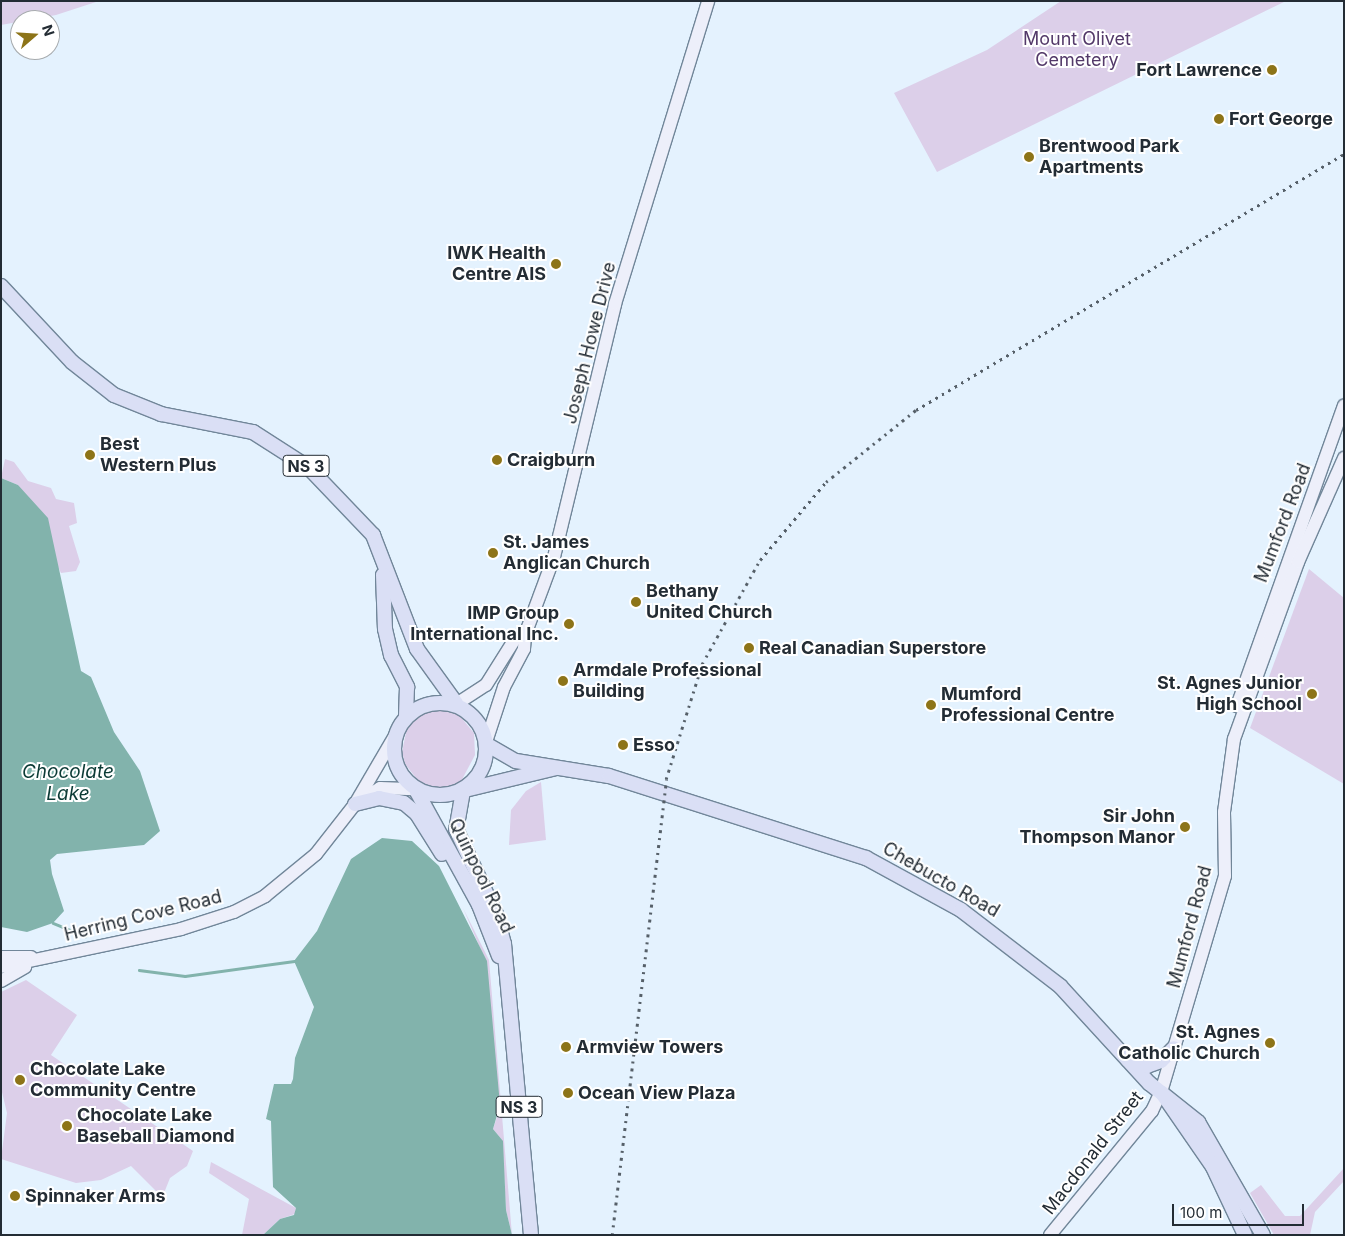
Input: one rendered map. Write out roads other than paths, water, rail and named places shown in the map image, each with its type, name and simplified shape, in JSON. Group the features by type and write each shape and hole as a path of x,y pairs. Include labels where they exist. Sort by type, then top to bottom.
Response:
{"main road":[{"name":"Joseph Howe Drive","path":"486,743 504,687 524,649 525,635 554,558 615,304 708,1"},
{"name":"NS 3","path":"1,286 72,362 114,395 161,414 253,432 291,453 363,521 382,557 417,649 457,703"},
{"name":"Mumford Road","path":"1161,1092 1225,876 1224,812 1243,681 1307,517 1344,405"},
{"name":"Mumford Road","path":"1234,739 1297,565 1344,458"},
{"name":"NS 3","path":"382,557 385,629 391,655 407,687 406,717"},
{"name":"Joseph Howe Drive","path":"457,703 486,685 515,639 525,635"},
{"path":"457,703 476,716 486,743 480,768 464,791 439,796 416,790 397,762 397,732 406,717 427,704 457,703"},
{"name":"Herring Cove Road","path":"1,967 29,964 46,957 181,929 251,904 293,876 355,804 397,732"},
{"name":"Chebucto Road","path":"486,743 516,761 609,776 866,858 905,877 961,910 1027,958 1127,1060 1210,1137 1263,1235"},
{"name":"Chebucto Road","path":"464,791 561,767"},
{"name":"Herring Cove Road","path":"355,804 380,788 416,790"},
{"name":"Quinpool Road","path":"416,790 484,916 507,978"},
{"name":"Quinpool Road","path":"464,791 456,829 496,914 507,978 531,1235"},
{"path":"355,804 386,798 410,807 484,916"},
{"name":"Herring Cove Road","path":"1,957 46,957"},
{"path":"1,981 29,964"},
{"path":"1127,1060 1147,1066 1161,1061 1174,1048"},
{"name":"Chebucto Road","path":"1161,1092 1214,1167 1245,1235"},
{"name":"Macdonald Street","path":"1050,1235 1152,1111 1161,1092"}],"water":[{"name":"Chocolate Lake","path":"1,478 18,485 48,518 81,671 91,677 114,732 140,771 160,831 144,845 57,854 50,860 52,874 64,911 53,923 27,932 1,927"},
{"path":"382,838 412,841 439,866 487,961 500,1105 493,1129 503,1141 506,1210 512,1235 263,1235 280,1219 294,1215 296,1208 273,1187 271,1121 266,1119 274,1084 291,1084 295,1058 314,1007 294,961 317,931 351,859"}],"waterway":[{"path":"53,923 86,936"},
{"path":"139,970 185,976 294,961"}],"railway":[{"path":"612,1235 666,779 702,664 760,560 826,482 916,410 1344,154"}],"place":[{"name":"Fort Lawrence","path":"1272,70"},
{"name":"Fort George","path":"1219,119"},
{"name":"Brentwood Park Apartments","path":"1029,157"},
{"name":"IWK Health Centre AIS","path":"556,264"},
{"name":"Best Western Plus","path":"90,455"},
{"name":"Craigburn","path":"497,460"},
{"name":"St. James Anglican Church","path":"493,553"},
{"name":"Bethany United Church","path":"636,602"},
{"name":"IMP Group International Inc.","path":"569,624"},
{"name":"Real Canadian Superstore","path":"749,648"},
{"name":"Armdale Professional Building","path":"563,681"},
{"name":"St. Agnes Junior High School","path":"1312,694"},
{"name":"Mumford Professional Centre","path":"931,705"},
{"name":"Esso","path":"623,745"},
{"name":"Sir John Thompson Manor","path":"1185,827"},
{"name":"St. Agnes Catholic Church","path":"1270,1043"},
{"name":"Armview Towers","path":"566,1047"},
{"name":"Chocolate Lake Community Centre","path":"20,1080"},
{"name":"Ocean View Plaza","path":"568,1093"},
{"name":"Chocolate Lake Baseball Diamond","path":"67,1126"},
{"name":"Spinnaker Arms","path":"15,1196"}],"park label":[{"name":"Mount Olivet Cemetery","path":"1077,50"}]}
